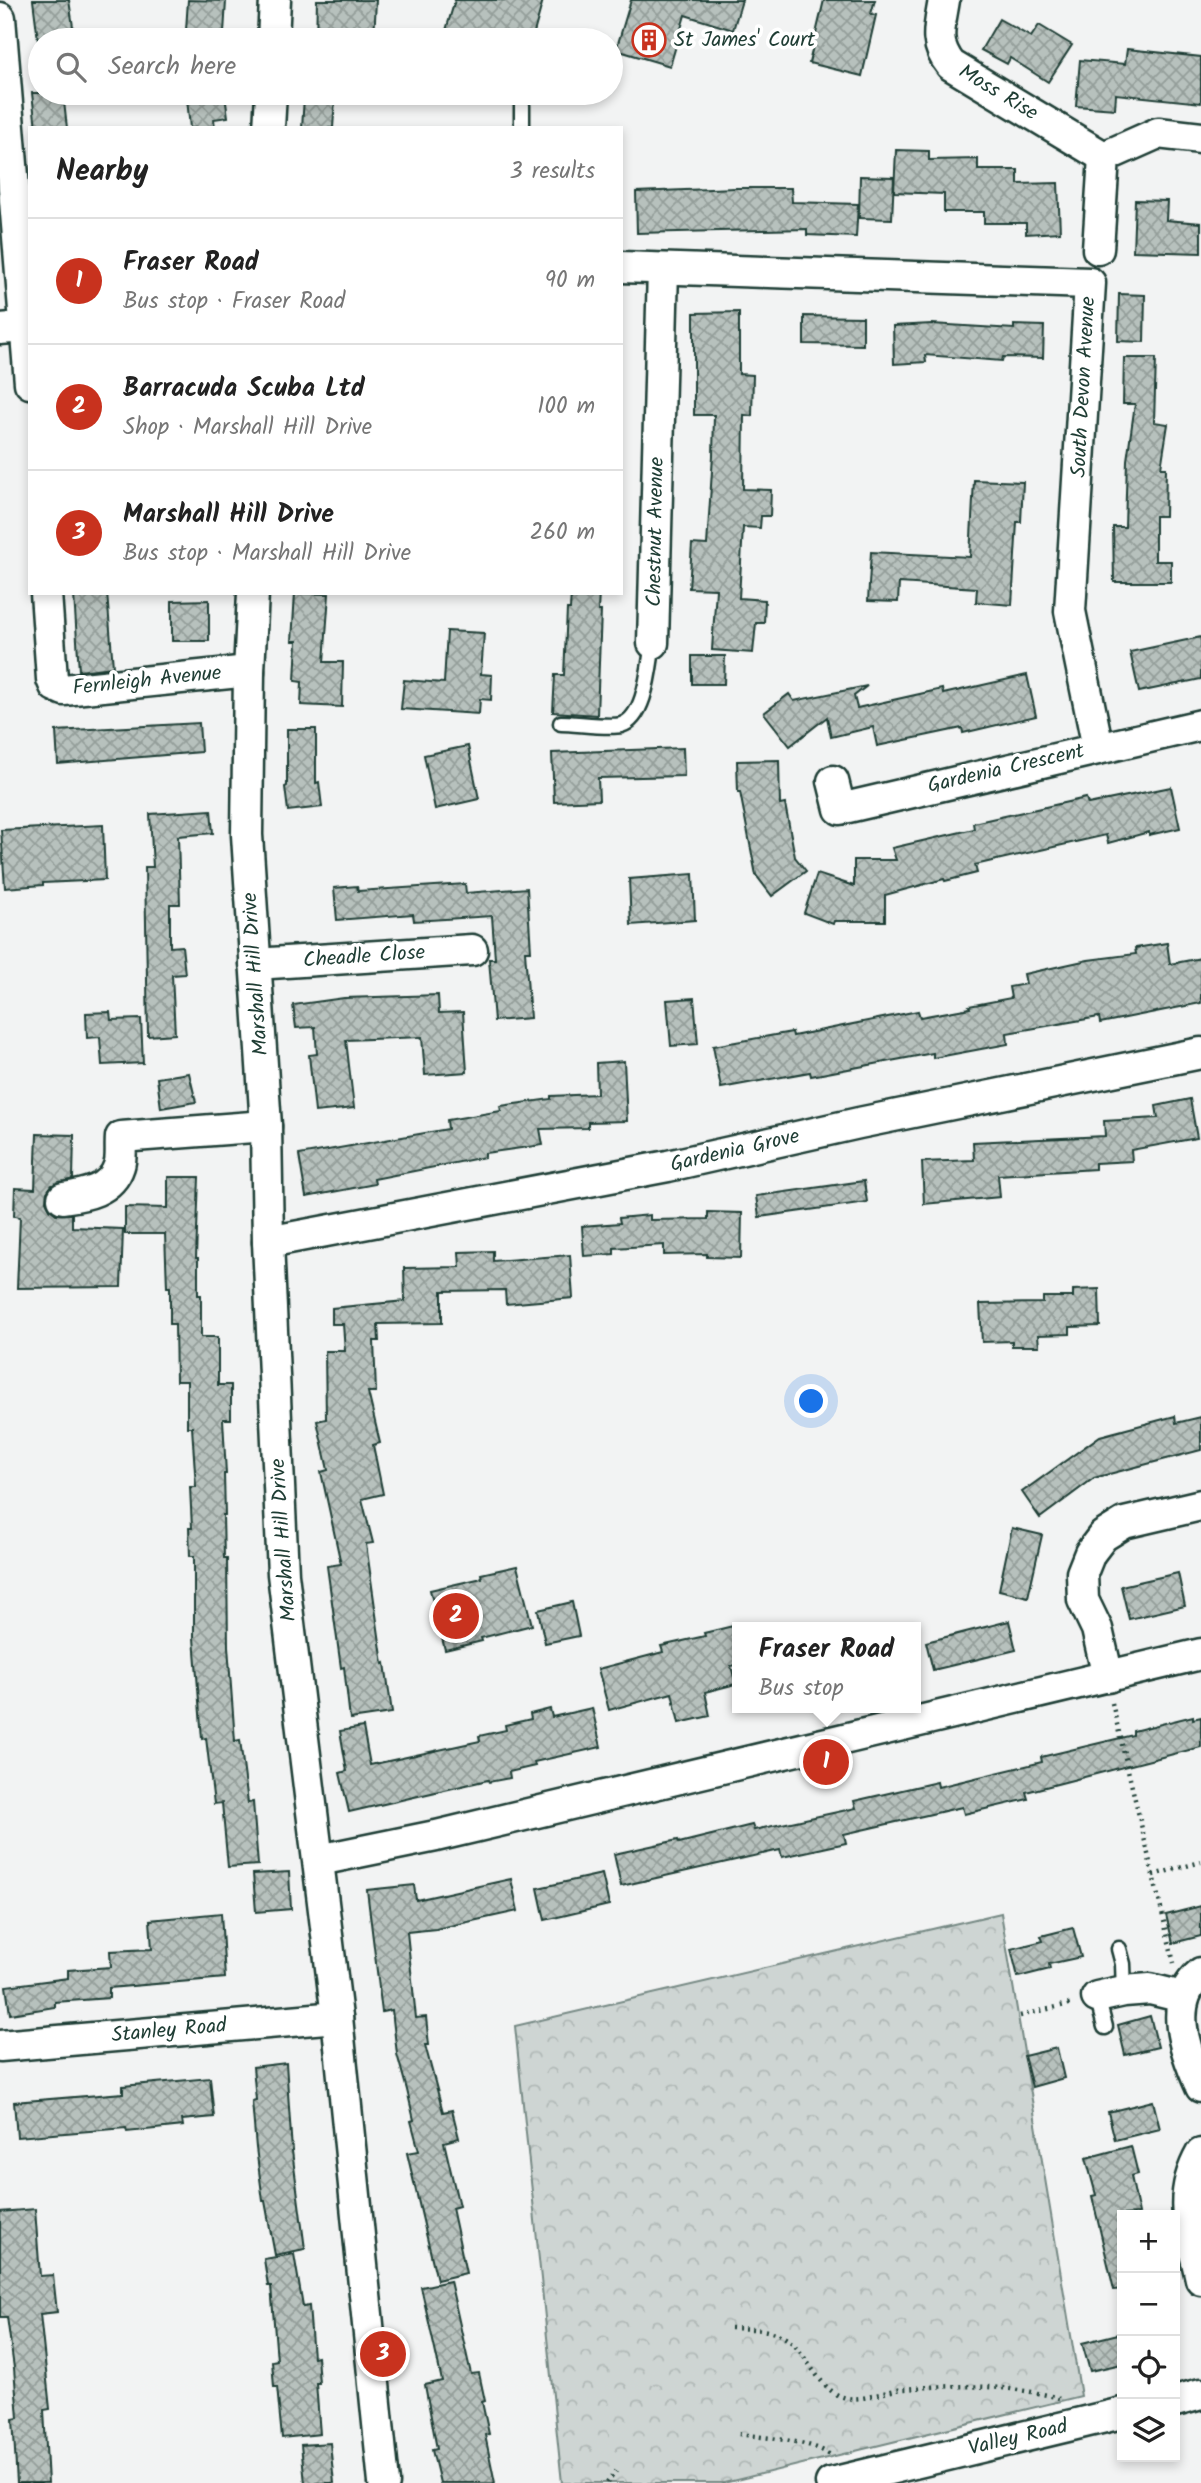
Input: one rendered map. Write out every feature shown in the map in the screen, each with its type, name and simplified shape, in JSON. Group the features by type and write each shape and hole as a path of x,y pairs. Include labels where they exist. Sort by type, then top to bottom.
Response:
{"street":[{"path":"274,28 275,0"},
{"name":"Moss Rise","path":"944,0 939,40 942,54 951,65 1104,157"},
{"path":"0,18 13,328 28,377"},
{"path":"269,126 270,105"},
{"path":"1098,249 1104,157 1158,133 1201,138"},
{"name":"South Devon Avenue","path":"623,267 1090,283 1070,611 1098,748"},
{"name":"Chestnut Avenue","path":"653,643 663,269"},
{"name":"Fernleigh Avenue","path":"46,595 52,678 55,686 64,690 249,671"},
{"name":"Marshall Hill Drive","path":"253,595 247,835 266,1126 268,1242 283,1574 338,2017 384,2483"},
{"name":"Gardenia Crescent","path":"833,780 840,809 1201,725"},
{"name":"Cheadle Close","path":"256,964 472,950"},
{"name":"Gardenia Grove","path":"268,1242 667,1166 859,1123 1201,1053"},
{"path":"62,1198 90,1195 113,1178 120,1164 121,1137 266,1126"},
{"path":"1107,1677 1097,1629 1083,1600 1082,1573 1090,1553 1103,1536 1124,1523 1201,1505"},
{"path":"319,1860 450,1833 1201,1654"},
{"path":"1111,1994 1191,1984 1180,2014 1191,2065 1201,2087"},
{"name":"Stanley Road","path":"0,2046 338,2017"},
{"path":"1201,2154 1192,2169 1185,2208 1201,2278"},
{"path":"1180,2400 1201,2394"},
{"name":"Valley Road","path":"845,2480 1117,2414"}],"lane":[{"path":"522,105 522,126"},
{"name":"Chestnut Avenue","path":"561,723 620,725 634,717 642,702 653,643"},
{"path":"1105,2027 1111,1994 1123,1965 1119,1949"}],"path":[{"path":"1107,1677 1175,1969 1191,1984"},
{"path":"1153,1875 1201,1862"},
{"path":"1020,2016 1111,1994"},
{"path":"730,2328 768,2330 790,2340 828,2388 844,2398 860,2398 887,2390 925,2387 978,2387 1029,2392 1064,2400 1084,2423"},
{"path":"739,2434 794,2442 825,2451 845,2480"},
{"path":"607,2483 616,2472"}],"green space":[{"path":"1001,1913 1081,2396 724,2483 562,2483 515,2026"}],"building":[{"path":"33,0 69,0 73,28 36,28"},
{"path":"188,0 226,1 224,28 186,28"},
{"path":"317,0 376,0 375,28 316,28"},
{"path":"455,0 543,0 535,28 447,28"},
{"name":"St James' Court","path":"631,0 742,0 733,30 685,15 670,66 623,52 623,28"},
{"path":"824,0 875,0 871,14 876,15 862,76 809,63"},
{"path":"999,19 1031,37 1039,25 1072,45 1048,82 1010,58 1007,64 981,50"},
{"path":"1127,49 1201,57 1201,103 1116,94 1115,109 1076,106 1080,60 1125,64"},
{"path":"33,105 64,105 67,126 36,126"},
{"path":"188,105 226,105 228,117 214,119 215,126 190,126"},
{"path":"303,105 335,105 333,126 302,126"},
{"path":"896,150 929,151 929,160 978,159 978,170 1018,170 1018,184 1058,183 1060,232 1026,234 1026,223 984,223 984,212 944,212 944,194 894,192"},
{"path":"860,176 894,177 892,219 859,218"},
{"path":"791,188 792,202 858,204 856,237 807,235 807,229 637,233 636,192"},
{"path":"1135,200 1167,201 1166,220 1201,223 1201,253 1133,251"},
{"path":"1119,294 1145,295 1144,342 1118,341"},
{"path":"739,312 739,374 753,375 752,416 744,415 743,489 771,490 770,516 761,516 760,528 743,527 739,598 765,600 764,623 756,623 753,653 712,650 716,589 689,588 692,544 707,545 714,415 694,415 694,313"},
{"path":"804,316 863,317 863,345 804,344"},
{"path":"932,324 1014,329 1014,325 1044,326 1043,358 1003,357 1002,361 925,355 926,362 894,364 893,326"},
{"path":"1124,358 1156,358 1154,422 1168,424 1161,468 1166,468 1165,516 1155,516 1155,561 1171,561 1171,582 1114,582 1113,527 1125,527 1127,460 1135,404 1123,404"},
{"path":"974,480 1023,482 1021,522 1017,522 1012,605 976,602 977,588 899,583 898,602 868,601 871,552 970,557"},
{"path":"74,595 107,595 113,667 79,671"},
{"path":"295,595 329,595 324,662 343,662 342,707 301,705 302,682 295,681 297,641 292,641"},
{"path":"571,595 599,595 598,611 601,611 597,715 553,712 555,675 564,675 567,609 570,609"},
{"path":"209,600 209,641 172,641 172,601"},
{"path":"447,631 484,633 481,674 492,675 491,700 480,699 479,714 401,709 404,680 444,683"},
{"path":"1201,637 1201,679 1139,692 1130,652"},
{"path":"692,656 725,656 724,684 692,684"},
{"path":"1027,675 1036,716 963,733 962,728 877,746 873,727 831,737 827,717 790,746 764,713 789,694 794,701 867,686 854,696 857,708 942,689 943,694"},
{"path":"199,723 201,752 58,764 56,731"},
{"path":"287,729 316,729 316,783 319,782 322,807 288,811 285,787"},
{"path":"468,746 479,799 435,809 424,755"},
{"path":"683,748 684,776 598,778 599,800 554,802 552,753"},
{"path":"779,760 780,805 785,804 795,857 806,871 772,896 756,875 738,792 737,761"},
{"path":"1171,787 1180,828 1149,835 1149,832 1108,843 1106,835 975,865 977,873 885,895 885,921 834,921 833,924 804,913 817,874 854,886 854,860 896,860 892,848 974,829 973,823 1086,798 1088,804"},
{"path":"211,810 213,833 178,836 180,904 170,904 170,947 182,946 185,974 172,975 175,1034 148,1036 145,867 153,867 150,814"},
{"path":"103,825 105,880 5,888 1,830"},
{"path":"693,874 695,920 631,925 629,879"},
{"path":"465,884 466,893 527,888 531,951 525,951 530,1018 494,1021 489,959 495,959 492,916 414,921 413,914 337,920 334,888 357,886 358,891"},
{"path":"1167,943 1170,964 1201,958 1201,1003 1100,1023 1099,1017 1007,1033 1008,1044 933,1058 933,1053 811,1076 810,1072 721,1088 713,1046 792,1032 793,1036 918,1011 920,1017 970,1008 969,1006 1011,998 1009,987 1026,984 1024,974 1088,960 1136,954 1135,948"},
{"path":"438,995 439,1013 463,1012 467,1072 425,1075 422,1037 346,1040 354,1108 315,1112 309,1055 317,1054 315,1027 296,1028 293,1005 344,998"},
{"path":"694,998 698,1044 671,1046 667,1000"},
{"path":"110,1012 111,1020 141,1019 143,1063 102,1065 100,1037 87,1038 86,1013"},
{"path":"624,1061 627,1121 588,1122 588,1128 540,1129 543,1145 485,1153 485,1157 374,1179 375,1184 306,1197 299,1155 448,1129 447,1120 501,1111 500,1106 551,1099 551,1096 597,1094 596,1063"},
{"path":"189,1073 196,1102 161,1108 157,1078"},
{"path":"1190,1099 1197,1138 1131,1150 1132,1161 1095,1163 1095,1169 998,1175 1000,1197 924,1204 922,1162 974,1160 973,1142 1105,1136 1104,1121 1158,1118 1156,1106"},
{"path":"37,1134 74,1135 73,1179 52,1185 47,1192 46,1201 56,1214 72,1214 72,1227 123,1229 121,1287 17,1288 20,1217 14,1216 15,1188 35,1189"},
{"path":"168,1177 199,1177 196,1258 198,1295 201,1295 201,1337 218,1337 218,1385 231,1385 231,1419 223,1419 226,1474 223,1515 224,1558 227,1558 228,1646 235,1741 240,1740 248,1803 253,1802 258,1865 228,1867 222,1803 214,1804 206,1738 202,1739 194,1638 194,1556 190,1556 189,1528 192,1528 190,1487 196,1487 192,1427 187,1427 187,1381 176,1381 175,1324 170,1324 165,1234 125,1234 125,1207 168,1208"},
{"path":"864,1181 867,1202 759,1217 756,1196"},
{"path":"708,1212 742,1213 741,1258 707,1257 707,1254 664,1255 664,1245 614,1248 614,1254 584,1256 582,1226 620,1223 619,1218 650,1215 650,1220 708,1219"},
{"path":"493,1251 493,1261 570,1255 573,1298 506,1304 505,1290 442,1291 442,1323 378,1324 379,1341 374,1341 376,1392 368,1392 380,1443 373,1445 383,1494 362,1499 373,1543 366,1544 392,1713 350,1719 327,1566 341,1564 321,1472 328,1470 317,1421 326,1419 325,1351 345,1351 343,1324 332,1324 332,1308 405,1301 404,1268 460,1267 459,1252"},
{"path":"1099,1289 1100,1326 1070,1327 1070,1334 1038,1335 1039,1346 1012,1346 1012,1341 982,1342 980,1304 1043,1303 1043,1297 1073,1297 1073,1290"},
{"path":"1175,1416 1176,1423 1201,1417 1201,1450 1094,1478 1040,1518 1022,1492 1100,1436"},
{"path":"1012,1528 1042,1535 1028,1597 999,1590"},
{"path":"517,1566 532,1625 445,1650 430,1590 482,1578 481,1574"},
{"path":"1178,1573 1185,1606 1129,1619 1121,1586"},
{"path":"572,1602 579,1636 545,1643 538,1610"},
{"path":"1009,1621 1016,1650 933,1670 926,1642"},
{"path":"732,1626 732,1685 705,1692 710,1716 679,1723 672,1693 609,1710 598,1669 663,1652 661,1646 705,1636 704,1633"},
{"path":"592,1708 601,1747 534,1762 535,1766 509,1772 510,1778 488,1780 349,1812 340,1773 347,1771 340,1731 363,1727 370,1765 480,1741 479,1736 506,1730 505,1725 531,1719 530,1714 550,1709 552,1717"},
{"path":"1193,1716 1193,1719 1201,1717 1201,1747 1026,1792 1028,1799 964,1814 962,1807 844,1834 846,1843 782,1857 780,1850 621,1886 614,1854 678,1840 679,1843 752,1825 754,1830 856,1808 854,1801 937,1782 938,1787 1042,1762 1041,1757 1133,1735 1133,1731"},
{"path":"289,1872 291,1909 256,1912 253,1874"},
{"path":"602,1874 609,1905 545,1920 538,1888"},
{"path":"511,1879 518,1911 436,1929 407,1932 416,2018 426,2017 429,2045 425,2045 443,2112 452,2110 459,2138 444,2142 459,2206 452,2208 466,2273 437,2280 407,2153 419,2151 397,2054 392,2010 382,2012 367,1890 414,1885 416,1900"},
{"path":"1201,1906 1201,1936 1173,1943 1166,1915"},
{"path":"221,1913 225,1978 109,1988 109,1998 55,2002 55,2007 10,2014 6,1986 68,1978 68,1970 111,1967 110,1951 152,1949 150,1920"},
{"path":"1073,1928 1081,1957 1049,1964 1050,1969 1018,1977 1011,1949 1043,1941 1041,1936"},
{"path":"1150,2016 1158,2047 1125,2055 1118,2025"},
{"path":"1057,2048 1064,2078 1032,2087 1024,2056"},
{"path":"286,2063 292,2151 305,2249 275,2255 263,2201 256,2148 252,2101 256,2100 253,2067"},
{"path":"210,2078 214,2117 182,2120 183,2126 127,2132 126,2128 17,2137 14,2102 123,2093 123,2086"},
{"path":"1153,2101 1160,2129 1115,2140 1108,2112"},
{"path":"1131,2146 1138,2174 1131,2176 1138,2210 1117,2210 1117,2290 1114,2290 1092,2196 1096,2195 1086,2158"},
{"path":"35,2209 40,2276 53,2275 57,2312 40,2314 50,2409 44,2410 48,2483 17,2483 13,2419 18,2418 14,2368 7,2317 0,2317 0,2212"},
{"path":"294,2254 303,2307 309,2306 313,2357 317,2356 320,2434 282,2438 272,2361 277,2360 271,2286 268,2286 264,2259"},
{"path":"450,2281 471,2374 479,2373 489,2434 485,2435 495,2483 440,2483 432,2450 437,2449 425,2385 442,2381 421,2287"},
{"path":"1117,2334 1117,2365 1090,2371 1082,2343"},
{"path":"330,2443 334,2483 305,2483 301,2445"}],"place":[{"name":"St James' Court","path":"649,40"},
{"name":"Barracuda Scuba Ltd","path":"456,1616"},
{"name":"Fraser Road","path":"826,1762"},
{"name":"Marshall Hill Drive","path":"383,2354"}]}
